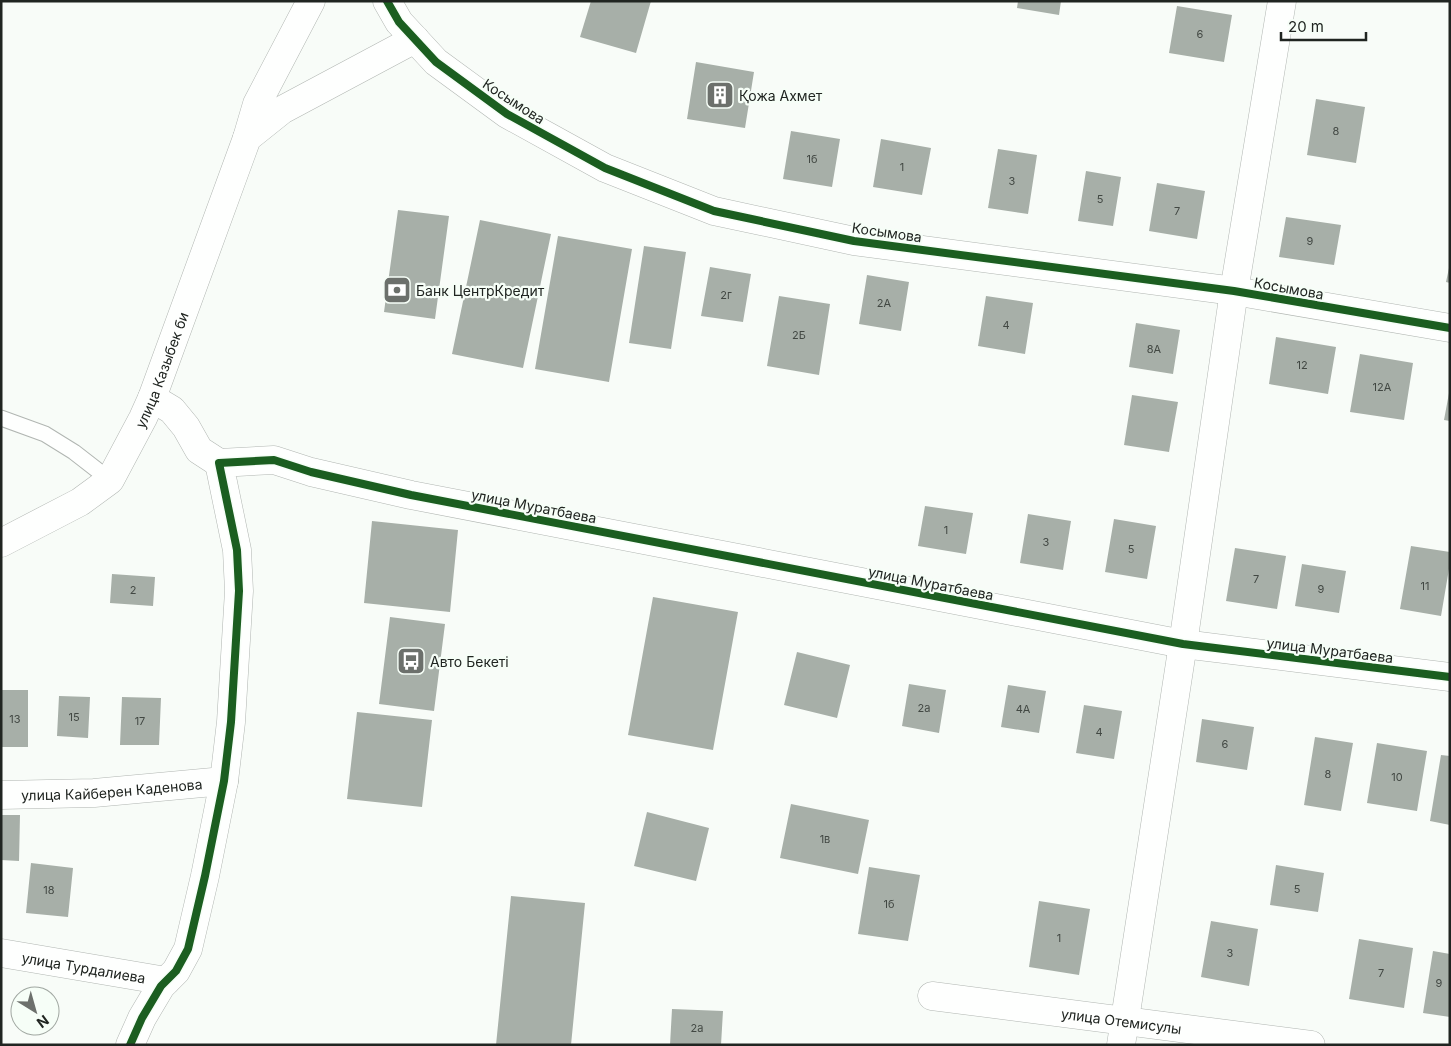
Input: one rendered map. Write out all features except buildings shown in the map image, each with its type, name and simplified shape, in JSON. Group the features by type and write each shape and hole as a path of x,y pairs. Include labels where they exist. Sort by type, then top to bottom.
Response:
{"street":[{"name":"улица Казыбек би","path":"1,543 80,502 110,480 152,398 247,138 257,104 311,1"},
{"name":"Косымова","path":"387,1 399,22 436,62 506,114 605,168 714,211 854,241 1234,291 1450,328"},
{"path":"1122,1033 1183,644 1234,291 1282,1"},
{"path":"247,138 282,110 415,39"},
{"path":"130,1045 142,1018 161,986 176,971 188,949 224,781 231,722 239,591 237,550 220,463 199,450 186,427 172,410 152,398"},
{"name":"улица Муратбаева","path":"220,463 274,460 311,472 411,495 1183,644 1450,677"},
{"name":"улица Кайберен Каденова","path":"1,795 94,792 224,781"},
{"name":"улица Турдалиева","path":"1,953 166,981"},
{"name":"улица Отемисулы","path":"932,996 1122,1033 1311,1045"}],"lane":[{"path":"1,418 45,434 74,452 110,480"}],"cycle path":[{"path":"387,1 399,22 436,62 507,114 605,168 714,211 854,241 1234,291 1450,328"},
{"path":"130,1045 142,1018 161,986 176,971 188,949 224,781 231,722 239,591 237,550 219,463 274,460 311,472 411,495 1183,644 1450,677"}],"place":[{"name":"Қожа Ахмет","path":"720,95"},
{"name":"Банк ЦентрКредит","path":"397,290"},
{"name":"Авто Бекетi","path":"411,661"}]}
